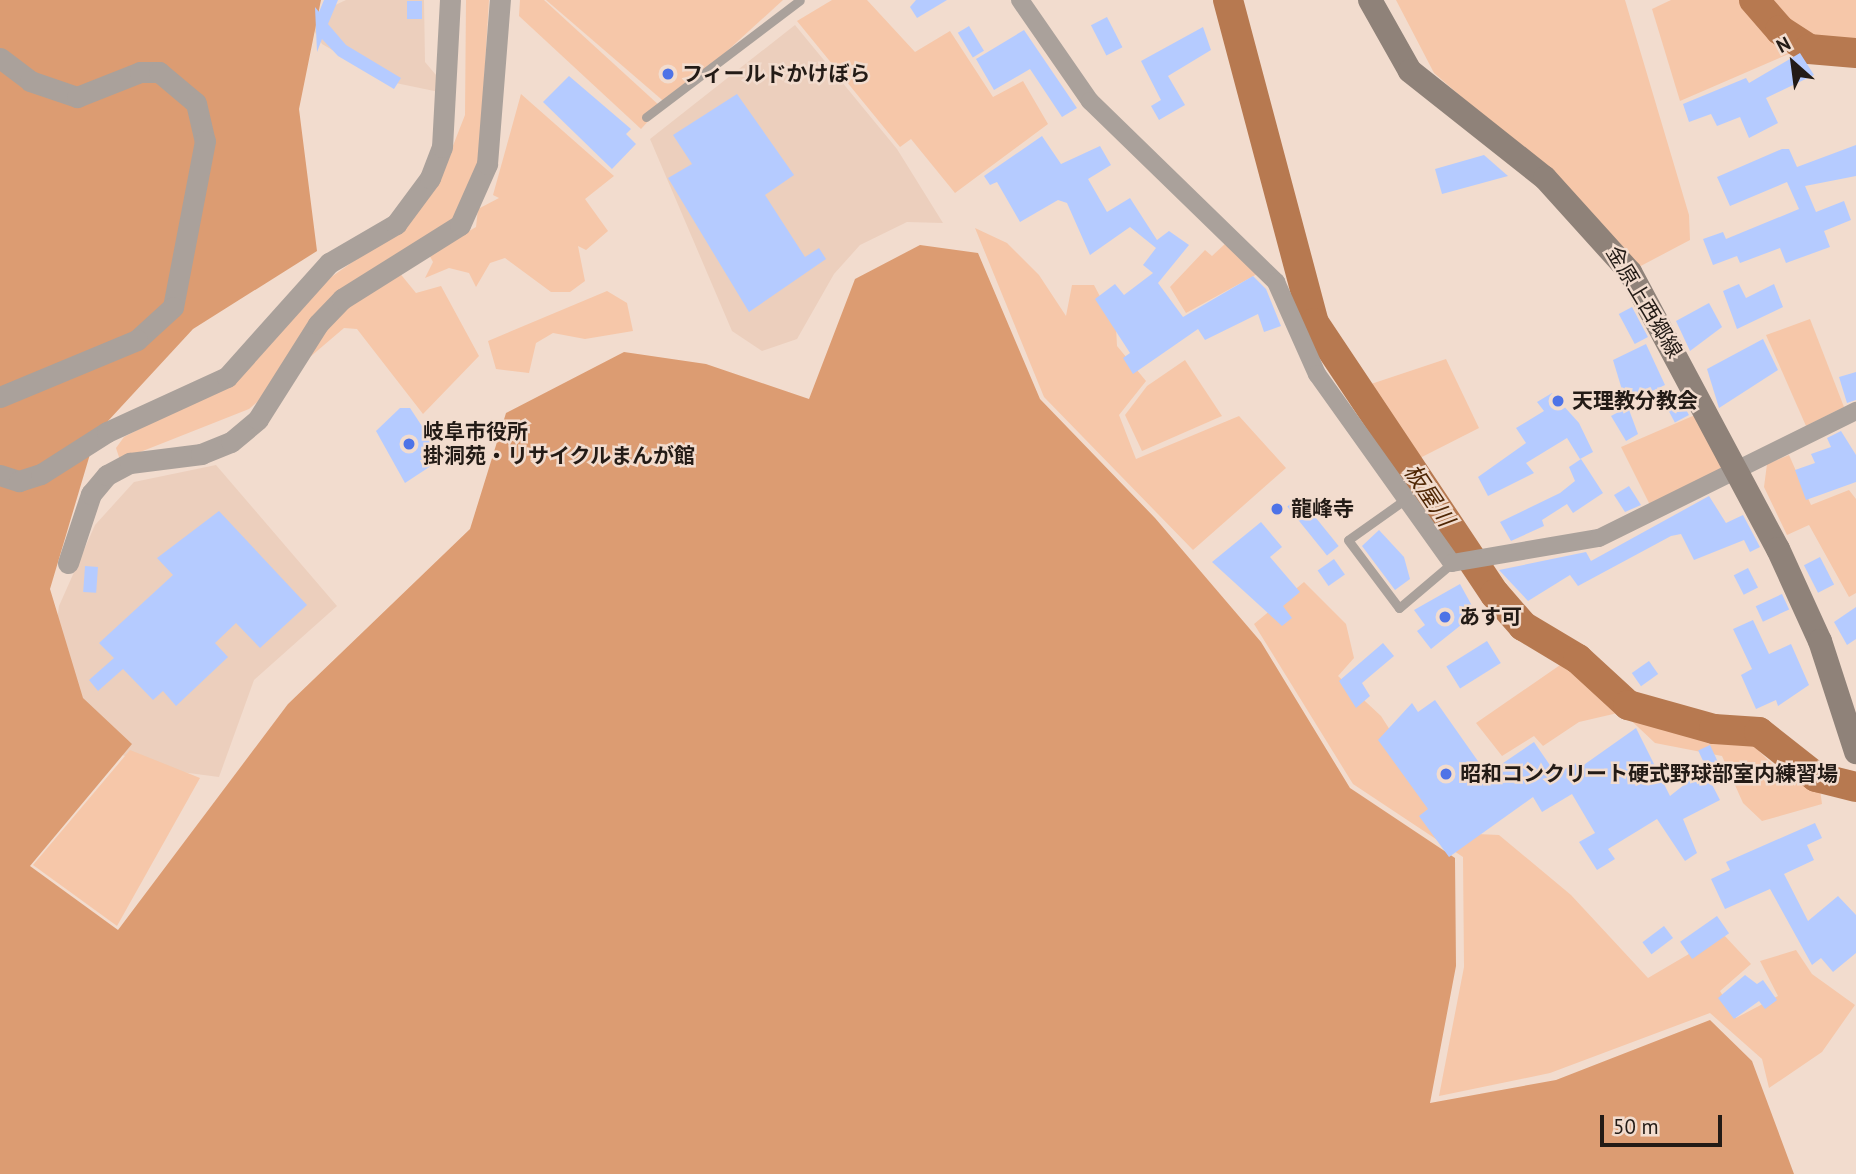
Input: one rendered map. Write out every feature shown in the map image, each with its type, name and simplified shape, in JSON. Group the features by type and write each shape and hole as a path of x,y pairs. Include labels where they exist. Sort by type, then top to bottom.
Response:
{"main road":[{"name":"金原上西郷線","path":"1370,0 1410,71 1545,178 1609,243 1735,466 1816,631 1856,752"}],"street":[{"path":"0,475 19,481 41,474 107,432 227,377 329,263 396,224 430,177 442,147 450,0"},
{"path":"68,563 90,494 107,475 130,463 201,454 231,442 258,419 318,324 342,299 460,225 487,163 500,0"},
{"path":"1020,0 1090,101 1276,282 1317,374 1403,501 1456,561 1599,538 1735,466 1856,411"},
{"path":"0,58 30,81 78,97 140,72 159,72 196,103 205,141 173,307 137,340 0,397"}],"lane":[{"path":"646,117 800,0"},
{"path":"1403,501 1348,540 1399,608 1456,561"}],"shaded area":[{"path":"0,0 321,0 299,109 317,251 193,329 96,434 50,589 83,698 132,744 30,866 118,930 288,704 470,529 506,413 624,352 706,364 809,399 855,279 920,245 978,253 1040,399 1155,518 1261,642 1350,788 1455,858 1456,966 1430,1103 1556,1080 1710,1020 1752,1061 1794,1174 0,1174"},
{"path":"346,0 424,0 425,62 447,88 444,93 386,81 322,44 312,27 314,15"},
{"path":"466,0 489,0 478,181 452,241 476,227 478,209 499,198 493,195 521,94 614,176 585,199 608,231 586,250 578,246 585,281 570,292 551,292 505,258 490,263 476,287 469,273 449,268 425,278 433,262 426,249 398,271 416,293 441,286 479,356 423,414 357,329 344,328 249,409 120,460 116,448 124,437 225,384 320,285 406,224 447,161 465,115"},
{"path":"520,0 544,0 661,107 641,129 519,16"},
{"name":"フィールドかけぼら","path":"546,0 783,0 668,105"},
{"path":"832,0 867,0 915,52 950,31 993,97 1023,81 1048,124 955,193 911,139 900,147 797,21"},
{"path":"1396,0 1625,0 1689,215 1690,240 1635,269 1517,145 1434,73"},
{"path":"1671,0 1753,0 1791,53 1680,101 1652,9"},
{"path":"1769,0 1856,0 1856,49 1799,32"},
{"path":"795,25 897,149 943,223 907,222 860,245 834,274 797,339 762,351 732,331 650,139"},
{"path":"975,228 1007,243 1039,275 1066,316 1072,285 1094,285 1116,327 1117,346 1146,381 1119,415 1136,459 1239,416 1286,468 1193,550 1044,397"},
{"path":"1227,242 1259,273 1186,313 1170,287 1205,250 1212,256"},
{"path":"607,291 627,303 633,331 585,339 553,333 536,343 529,373 496,369 488,341"},
{"path":"1810,319 1844,407 1806,426 1766,335"},
{"path":"1446,359 1479,428 1414,461 1365,386"},
{"path":"1185,360 1222,416 1142,451 1125,415 1147,386"},
{"path":"1695,415 1723,463 1720,472 1650,505 1621,447"},
{"path":"1789,455 1811,505 1849,490 1856,499 1856,593 1849,597 1809,525 1787,535 1764,487 1767,464"},
{"path":"216,465 337,606 254,680 219,777 158,769 107,749 54,642 59,606 95,525 134,482"},
{"path":"1304,582 1346,624 1354,658 1338,676 1381,716 1456,833 1499,835 1571,895 1648,978 1723,934 1751,964 1720,991 1736,1018 1778,996 1760,961 1796,950 1812,974 1855,1005 1822,1052 1769,1088 1762,1059 1710,1013 1550,1073 1439,1096 1464,967 1463,857 1353,784 1254,624"},
{"path":"1563,663 1638,716 1752,744 1785,777 1820,790 1822,804 1762,821 1743,803 1722,756 1655,743 1622,712 1579,722 1543,746 1534,736 1502,756 1476,723"},
{"path":"130,750 200,778 117,926 33,865"}],"building":[{"path":"324,0 338,0 328,24 346,45 401,78 394,89 338,56 322,39 317,52 315,7 319,12"},
{"path":"916,0 947,0 917,18 910,7"},
{"path":"407,1 422,1 422,19 407,19"},
{"path":"1107,17 1122,47 1106,55 1091,25"},
{"path":"969,26 984,51 973,58 958,33"},
{"path":"1203,27 1211,50 1168,76 1185,105 1159,120 1151,106 1161,100 1141,61"},
{"path":"1024,30 1077,108 1062,117 1030,69 994,90 976,59"},
{"path":"1800,53 1814,75 1766,98 1778,123 1749,138 1740,117 1717,126 1711,114 1689,122 1683,104 1746,78 1749,83"},
{"path":"569,76 631,129 626,134 636,144 612,169 543,102"},
{"path":"737,94 794,175 765,195 805,257 819,248 826,259 749,312 668,178 692,164 673,135"},
{"path":"1042,136 1061,164 1100,146 1111,165 1088,179 1107,212 1130,198 1157,240 1169,231 1189,245 1158,283 1183,317 1253,276 1266,289 1281,326 1264,332 1258,314 1205,340 1198,329 1133,374 1123,358 1130,353 1095,299 1115,284 1124,295 1153,273 1143,265 1156,248 1130,227 1090,255 1067,203 1058,200 1020,222 997,182 990,185 984,176"},
{"path":"1856,145 1856,176 1805,186 1816,212 1844,201 1851,220 1824,231 1830,247 1786,263 1780,248 1740,263 1737,256 1713,265 1703,239 1723,232 1726,239 1799,209 1787,182 1730,206 1717,177 1782,149 1789,149 1797,167"},
{"path":"1484,155 1508,176 1442,194 1435,169"},
{"path":"1739,284 1746,298 1774,284 1783,307 1737,329 1723,291"},
{"path":"1709,303 1722,327 1690,351 1676,321"},
{"path":"1632,307 1648,337 1635,344 1619,314"},
{"path":"1763,339 1778,370 1719,408 1707,369"},
{"path":"1646,344 1665,385 1626,403 1613,360"},
{"path":"1856,372 1856,400 1847,403 1839,377"},
{"path":"1552,393 1579,423 1593,452 1580,459 1567,438 1526,463 1534,473 1488,496 1478,477 1526,443 1516,428 1544,411 1537,402"},
{"path":"1681,400 1689,415 1675,423 1667,408"},
{"path":"1628,407 1638,434 1626,441 1611,416"},
{"name":"岐阜市役所 掛洞苑・リサイクルまんが館","path":"400,408 410,408 443,458 405,483 376,431"},
{"path":"1841,431 1856,455 1856,482 1806,500 1795,470 1815,463 1811,454 1831,447 1827,438"},
{"path":"1581,459 1603,493 1573,513 1567,504 1542,520 1544,526 1511,541 1500,522 1560,493 1575,481 1569,467"},
{"path":"1629,486 1641,505 1625,512 1614,495"},
{"path":"1709,496 1726,523 1743,515 1760,547 1750,552 1744,540 1694,560 1681,534 1671,536 1578,586 1570,575 1528,601 1499,570 1586,552 1591,561"},
{"path":"1299,497 1339,546 1327,555 1287,506"},
{"path":"219,511 307,605 260,648 236,623 215,643 228,657 176,706 163,691 153,700 123,669 98,691 89,680 114,658 99,643 173,575 157,558"},
{"path":"1261,522 1282,547 1270,557 1300,592 1283,606 1292,618 1282,626 1212,562"},
{"path":"1379,530 1404,557 1410,579 1395,590 1362,546"},
{"path":"1820,557 1834,585 1818,593 1804,565"},
{"path":"1334,559 1345,575 1329,586 1318,570"},
{"path":"85,566 98,567 96,593 83,592"},
{"path":"1748,568 1758,588 1744,595 1734,575"},
{"name":"あす可","path":"1460,584 1476,613 1431,649 1417,631 1425,625 1414,610"},
{"path":"1782,594 1789,609 1763,622 1756,606"},
{"path":"1856,607 1856,639 1847,645 1834,622"},
{"path":"1753,620 1769,654 1791,644 1809,685 1778,706 1776,700 1756,709 1741,675 1752,669 1733,629"},
{"path":"1487,641 1501,663 1460,688 1446,666"},
{"path":"1383,643 1394,656 1362,683 1370,696 1356,708 1339,681"},
{"path":"1649,661 1658,674 1641,686 1632,673"},
{"path":"1435,700 1487,774 1534,742 1556,774 1575,763 1578,769 1636,728 1670,796 1704,769 1720,800 1683,819 1697,853 1685,861 1657,819 1608,849 1615,859 1597,870 1579,842 1595,833 1572,794 1542,812 1533,797 1449,857 1419,816 1428,809 1378,740 1412,703 1418,712"},
{"path":"1710,745 1722,771 1710,777 1698,750"},
{"path":"1815,823 1822,838 1807,845 1814,860 1784,874 1808,921 1838,896 1856,915 1856,953 1833,972 1821,958 1812,965 1770,889 1725,909 1711,879 1730,870 1726,862"},
{"path":"1717,916 1729,933 1692,959 1680,942"},
{"path":"1664,926 1673,938 1651,954 1642,942"},
{"path":"1745,975 1757,984 1763,980 1777,1000 1765,1009 1759,1001 1734,1019 1718,998"}],"waterway":[{"name":"板屋川","path":"1228,0 1314,323 1495,594 1523,626 1578,659 1628,705 1714,729 1759,732 1816,777 1856,787"},
{"path":"1754,0 1780,30 1809,49 1856,53"}],"place":[{"name":"フィールドかけぼら","path":"668,74"},
{"name":"天理教分教会","path":"1558,401"},
{"name":"岐阜市役所 掛洞苑・リサイクルまんが館","path":"409,444"},
{"name":"龍峰寺","path":"1277,509"},
{"name":"あす可","path":"1445,617"},
{"name":"昭和コンクリート硬式野球部室内練習場","path":"1446,774"}]}
